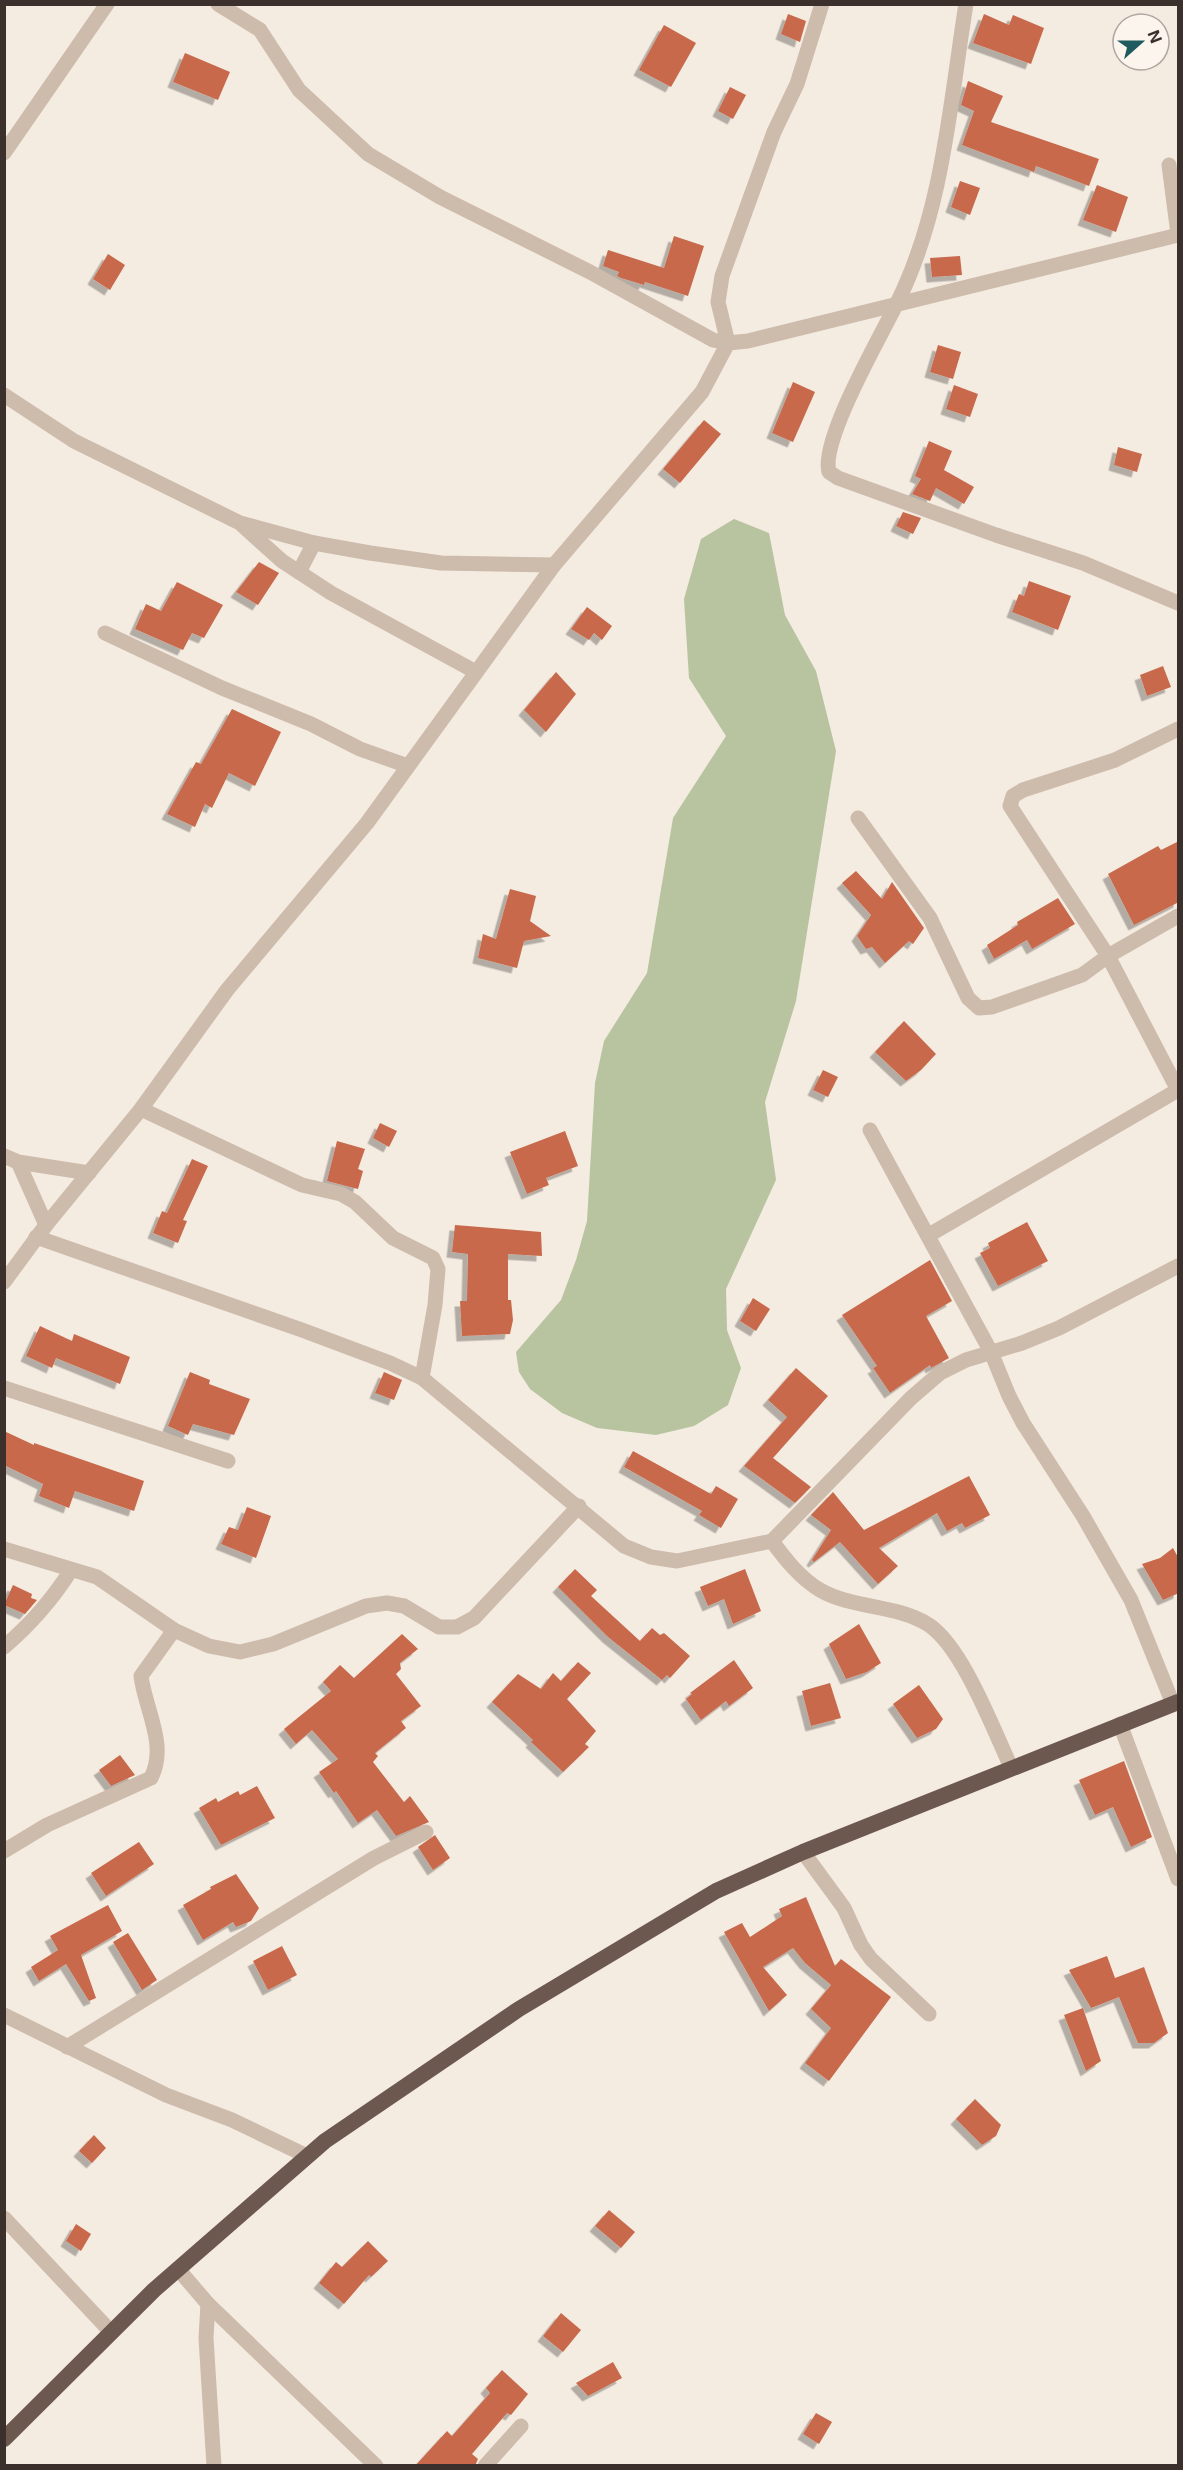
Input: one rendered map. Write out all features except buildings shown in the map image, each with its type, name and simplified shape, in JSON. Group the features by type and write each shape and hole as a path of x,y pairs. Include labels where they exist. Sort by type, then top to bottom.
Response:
{"highway":[{"path":"4,2439 178,2269 307,2156 377,2105 519,2009 716,1891 803,1851 1176,1703"}],"street":[{"path":"4,153 107,4"},
{"path":"218,4 260,30 299,90 368,154 440,197 590,272 700,334 728,343 748,341 1179,234 1169,165"},
{"path":"4,1282 41,1231 141,1109 227,990 323,879 554,565 702,392 728,343 718,302 722,276 774,132 797,84 822,4"},
{"path":"966,4 943,149 916,264 850,395 830,452 827,464 829,472 838,478 985,532 1083,563 1179,603"},
{"path":"4,395 74,441 240,523 314,543 441,563 554,565"},
{"path":"240,523 282,561 299,572 383,623 476,672"},
{"path":"299,572 314,543"},
{"path":"105,633 222,688 311,724 360,749 408,766"},
{"path":"929,1235 1178,1090 1108,956 1010,806 1013,796 1023,790 1115,760 1179,729"},
{"path":"858,818 930,918 968,998 979,1008 992,1007 1082,975 1108,956 1179,916"},
{"path":"141,1109 302,1185 341,1194 354,1202 393,1238 422,1250 433,1258 438,1269 435,1305 422,1378"},
{"path":"870,1130 991,1352 1008,1396 1083,1516 1131,1600 1176,1703"},
{"path":"11,1159 89,1173"},
{"path":"11,1159 41,1231 390,1363 422,1378 579,1506 624,1546 651,1557 677,1561 772,1541 911,1398 940,1373 1059,1328 1179,1266"},
{"path":"4,1388 228,1461"},
{"path":"4,1549 97,1577 174,1630 209,1646 240,1652 273,1644 366,1606 387,1603 404,1606 439,1627 457,1627 474,1618 579,1506"},
{"path":"772,1541 801,1575 821,1590 889,1609 930,1626 946,1642 969,1678 1011,1767"},
{"path":"4,1647 32,1623 56,1594 71,1570"},
{"path":"4,1851 47,1826 151,1778 158,1765 157,1750 141,1676 174,1630"},
{"path":"1120,1724 1179,1878"},
{"path":"67,2047 374,1858 426,1832"},
{"path":"803,1851 844,1908 861,1945 871,1959 929,2014"},
{"path":"4,2015 166,2095 232,2120 307,2156"},
{"path":"4,2218 111,2332"},
{"path":"178,2269 208,2304 376,2466"},
{"path":"208,2304 206,2338 214,2466"},
{"path":"485,2466 521,2426"}],"green space":[{"path":"734,519 769,533 785,615 816,671 836,751 796,1001 765,1102 776,1180 726,1289 727,1330 741,1368 728,1405 694,1426 656,1435 597,1428 562,1413 530,1389 519,1372 516,1352 561,1300 576,1260 587,1221 595,1083 604,1041 647,973 673,818 726,736 689,678 684,599 701,539"}]}
